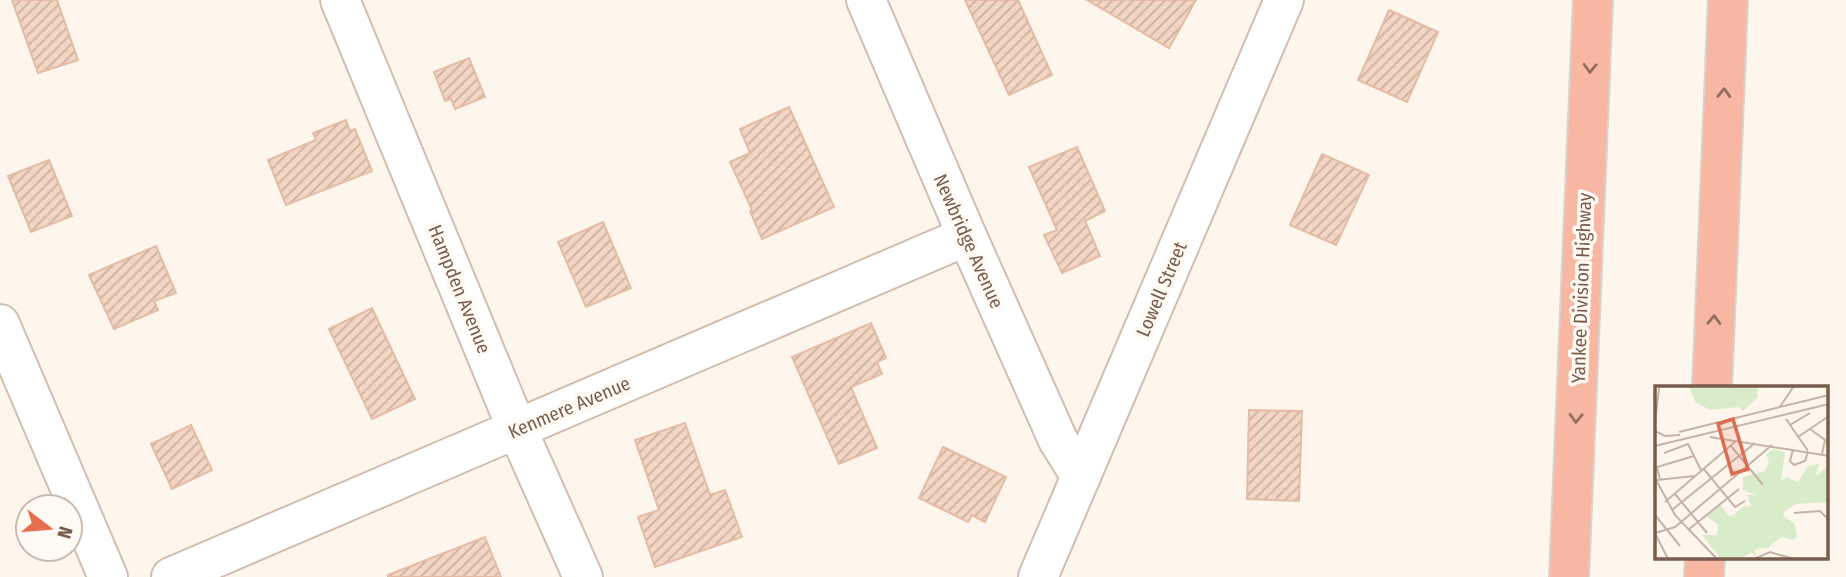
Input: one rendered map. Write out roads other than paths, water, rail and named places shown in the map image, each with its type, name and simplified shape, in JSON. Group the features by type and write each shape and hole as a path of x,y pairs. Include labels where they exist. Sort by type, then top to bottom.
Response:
{"highway":[{"name":"Yankee Division Highway","path":"1569,577 1593,0"},
{"path":"1712,386 1728,0"}],"street":[{"name":"Hampden Avenue","path":"340,0 517,429 583,577"},
{"name":"Newbridge Avenue","path":"866,0 1058,440 1081,477"},
{"name":"Lowell Street","path":"1038,577 1284,0"},
{"name":"Kenmere Avenue","path":"172,577 967,236"},
{"path":"0,324 108,577"}]}
